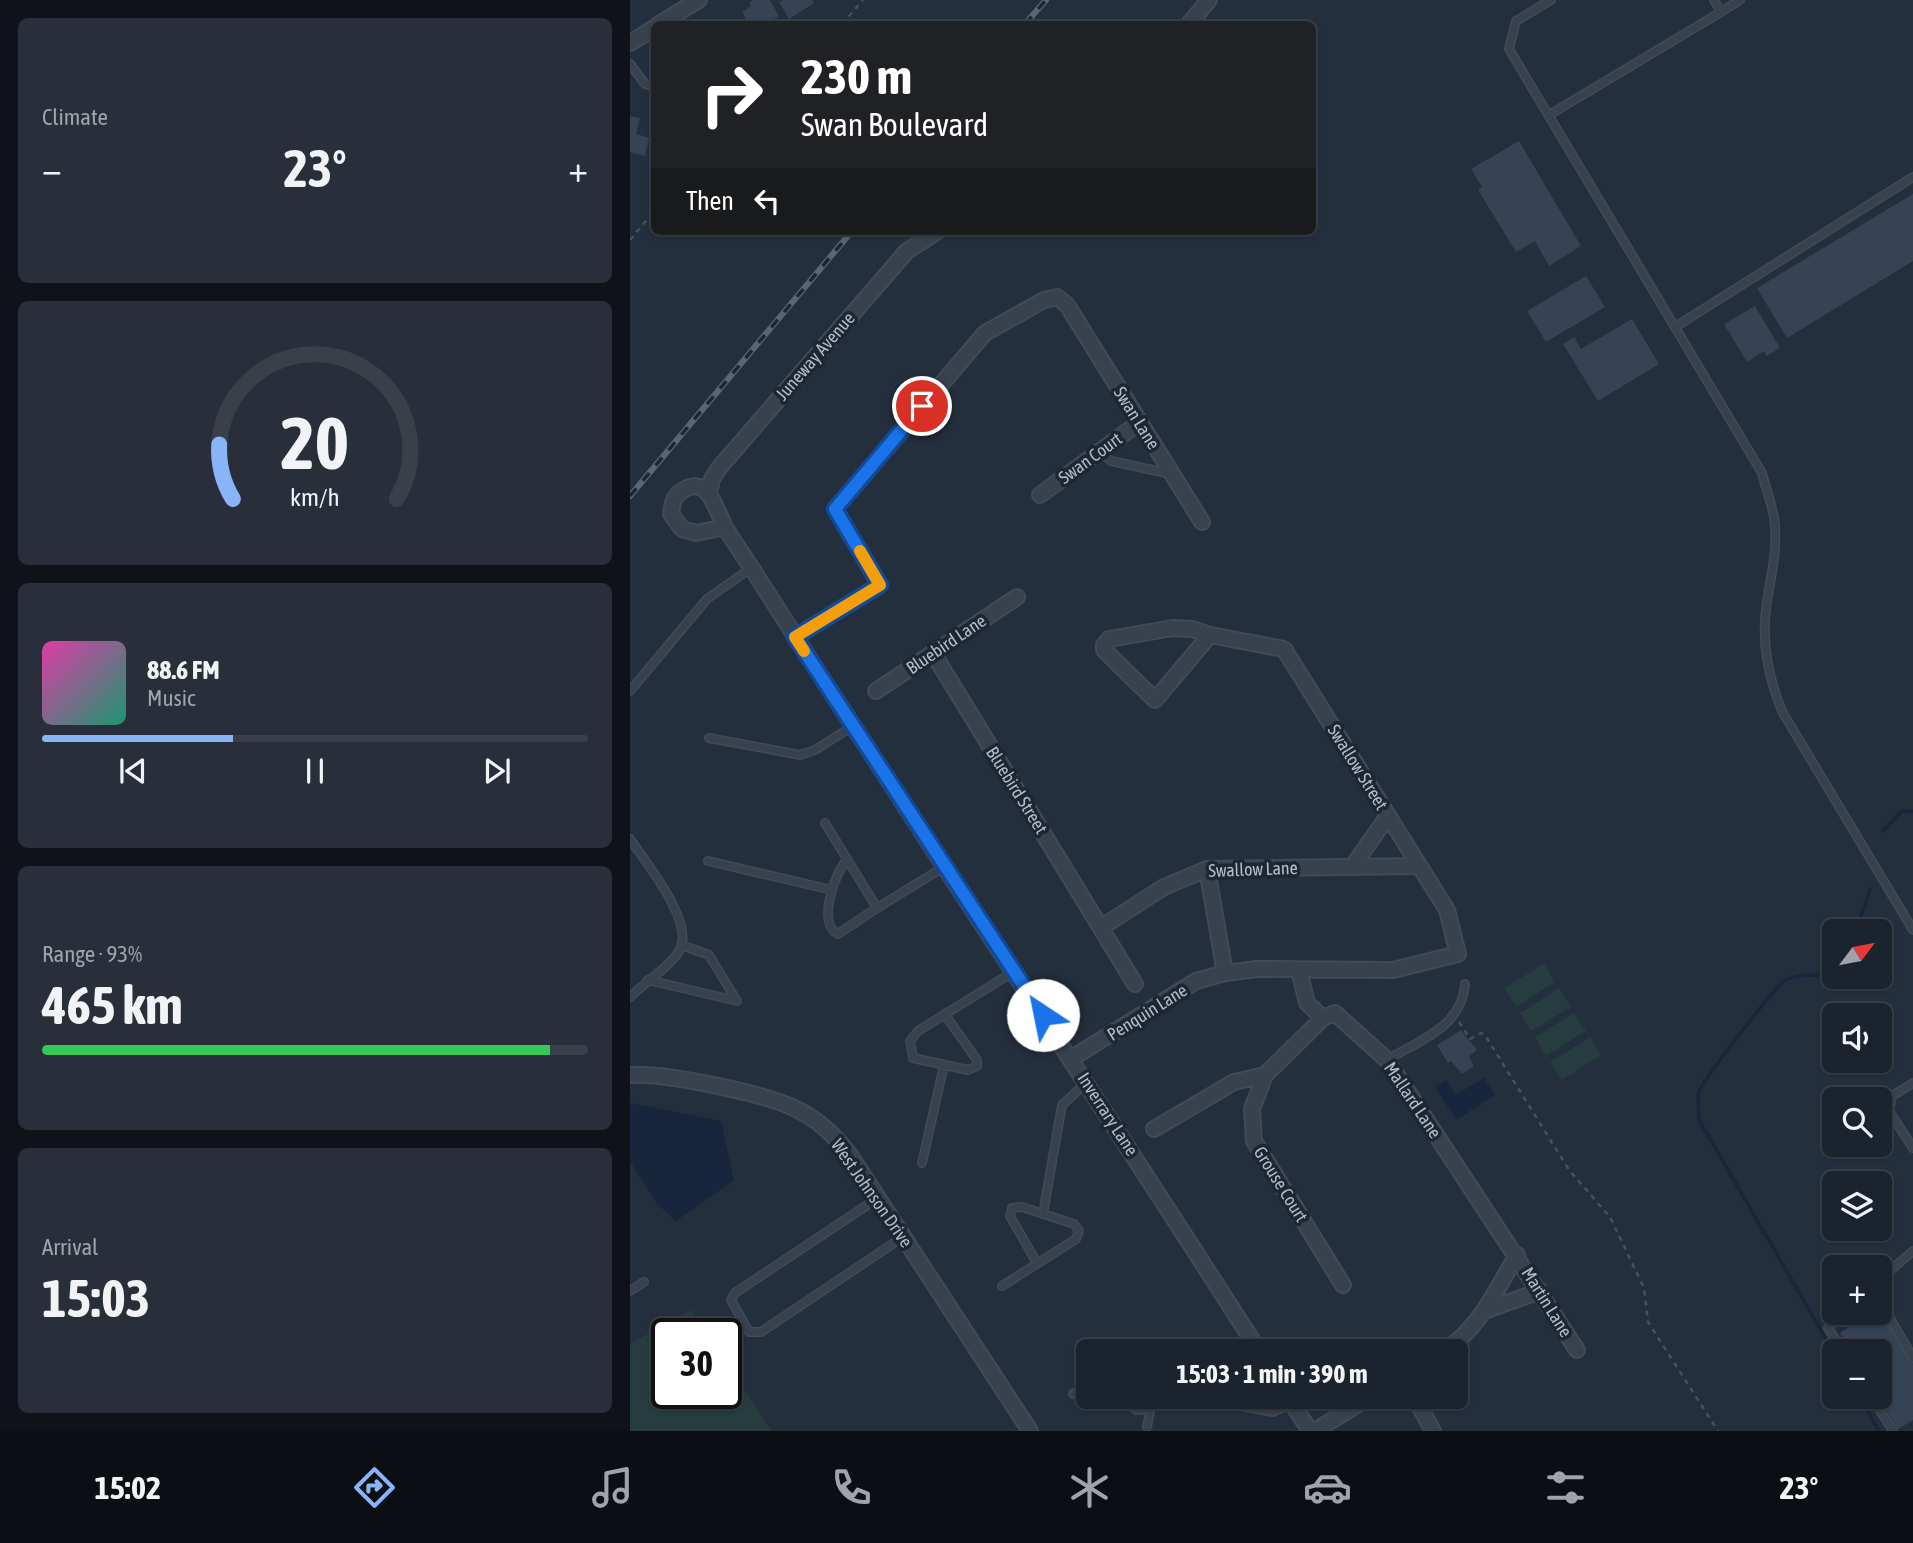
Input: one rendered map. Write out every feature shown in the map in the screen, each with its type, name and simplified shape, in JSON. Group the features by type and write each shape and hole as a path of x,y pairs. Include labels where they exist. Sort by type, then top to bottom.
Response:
{"street":[{"path":"664,21 699,0"},
{"path":"1192,21 1209,0"},
{"path":"630,43 651,30"},
{"name":"Juneway Avenue","path":"709,493 712,479 719,468 878,282 908,251 931,235"},
{"name":"Swan Lane","path":"795,637 880,585 835,509 985,332 1044,300 1057,297 1073,314 1202,522"},
{"name":"Swan Court","path":"1040,495 1140,422"},
{"path":"709,493 695,487 681,491 671,505 674,522 689,532 725,527"},
{"name":"Inverrary Lane","path":"709,493 725,527 795,637 1072,1058 1251,1339"},
{"name":"Bluebird Lane","path":"876,691 1017,597"},
{"name":"Swallow Street","path":"1210,635 1155,699 1104,645 1109,639 1173,628 1192,629 1284,649 1447,911 1458,954"},
{"name":"Bluebird Street","path":"933,653 1135,984"},
{"path":"1352,867 1388,816"},
{"name":"Swallow Lane","path":"1102,928 1164,887 1207,869 1419,866"},
{"path":"1207,869 1225,973"},
{"name":"Penquin Lane","path":"1072,1058 1196,981 1225,973 1393,970 1458,954"},
{"path":"1154,1129 1234,1082 1265,1075 1323,1018 1307,1003 1299,970"},
{"name":"Mallard Lane","path":"1323,1018 1335,1013 1387,1060 1517,1255"},
{"name":"West Johnson Drive","path":"630,1075 659,1075 772,1100 797,1109 839,1142 1028,1430"},
{"name":"Grouse Court","path":"1265,1075 1252,1109 1254,1141 1343,1285"},
{"path":"1462,1339 1484,1311 1517,1255"},
{"name":"Martin Lane","path":"1517,1255 1577,1350"},
{"path":"1484,1311 1540,1292"},
{"path":"1296,1409 1310,1431"},
{"path":"1315,1431 1350,1409"},
{"path":"1422,1409 1433,1431"}],"lane":[{"path":"1551,0 1516,21 1508,50 1762,473 1775,524 1775,564 1767,604 1766,645 1771,686 1783,713 1913,930"},
{"path":"1714,0 1721,12"},
{"path":"1549,115 1740,0"},
{"path":"630,64 645,84 651,85"},
{"path":"1675,327 1913,177"},
{"path":"1100,451 1111,461 1173,475"},
{"path":"630,691 707,599 751,568"},
{"path":"709,738 800,755 815,750 853,726"},
{"path":"825,823 877,908"},
{"path":"630,839 680,916 683,936 679,952 630,997"},
{"path":"708,861 831,890"},
{"path":"846,861 837,872 831,890 828,923 838,934 945,867"},
{"path":"648,980 737,1001 709,955 681,945"},
{"path":"946,1016 977,1060 977,1066 968,1070 913,1058 910,1041 918,1031 1013,972"},
{"path":"1387,1060 1456,1016 1464,1002 1465,984"},
{"path":"922,1163 944,1065"},
{"path":"1043,1214 1062,1105 1068,1096 1087,1082"},
{"path":"1913,1083 1892,1096 1889,1111 1913,1148"},
{"path":"878,1198 734,1293 732,1307 749,1332 761,1332 903,1237"},
{"path":"1002,1286 1076,1239 1079,1231 1074,1224 1022,1207 1012,1208 1010,1216 1037,1263"},
{"path":"1892,1269 1913,1251"},
{"path":"630,1291 644,1282"},
{"path":"1892,1322 1913,1358"},
{"path":"1135,1409 1151,1409 1147,1427"},
{"path":"1258,1409 1273,1412 1277,1409"},
{"path":"1879,1409 1893,1431"}],"path":[{"path":"845,21 863,0"},
{"path":"630,240 651,215"},
{"path":"1456,1016 1471,1039 1481,1033 1485,1035 1569,1170 1610,1217 1644,1288 1648,1322 1718,1431"}],"green space":[{"path":"1544,964 1555,982 1516,1007 1504,988"},
{"path":"1559,988 1571,1007 1531,1031 1520,1013"},
{"path":"1574,1013 1586,1031 1546,1056 1535,1037"},
{"path":"1590,1037 1601,1055 1562,1080 1550,1062"},
{"path":"691,1310 697,1318 677,1318"},
{"path":"651,1332 651,1409 742,1409 742,1387 772,1431 630,1431 630,1344"}],"water":[{"path":"1484,1078 1495,1095 1456,1120 1435,1087 1446,1080 1456,1095"},
{"path":"630,1103 721,1121 734,1180 676,1221 657,1204 630,1161"}],"building":[{"path":"753,0 770,0 779,16 770,21 747,21 742,12 751,6 749,3"},
{"path":"812,0 814,3 789,19 779,2"},
{"path":"630,116 640,118 636,134 649,138 645,156 630,152"},
{"path":"1519,141 1581,246 1549,266 1535,241 1516,252 1478,190 1482,187 1471,169"},
{"path":"1913,194 1913,261 1787,338 1757,288"},
{"path":"1586,276 1605,307 1546,342 1527,311"},
{"path":"1755,306 1780,348 1767,356 1764,351 1747,362 1724,324"},
{"path":"1632,319 1659,364 1598,401 1563,344 1574,337 1581,349"},
{"path":"1461,1030 1477,1050 1469,1056 1474,1066 1462,1074 1451,1061 1448,1063 1437,1045"},
{"path":"1853,1325 1890,1325 1913,1364 1913,1420 1898,1429 1886,1409 1892,1409 1892,1339 1844,1339 1840,1333"}],"waterway":[{"path":"1883,831 1902,811 1913,811"},
{"path":"1860,919 1870,889"},
{"path":"1822,975 1798,976 1779,986 1703,1084 1698,1102 1699,1120 1826,1339"},
{"path":"1866,1409 1879,1431"}],"railway":[{"path":"1028,21 1046,0"},
{"path":"630,496 849,235"}],"slow traffic":[{"path":"804,651 795,637 880,585 860,551"}],"route":[{"path":"922,406 835,509 880,585 795,637 1043,1015"}]}
